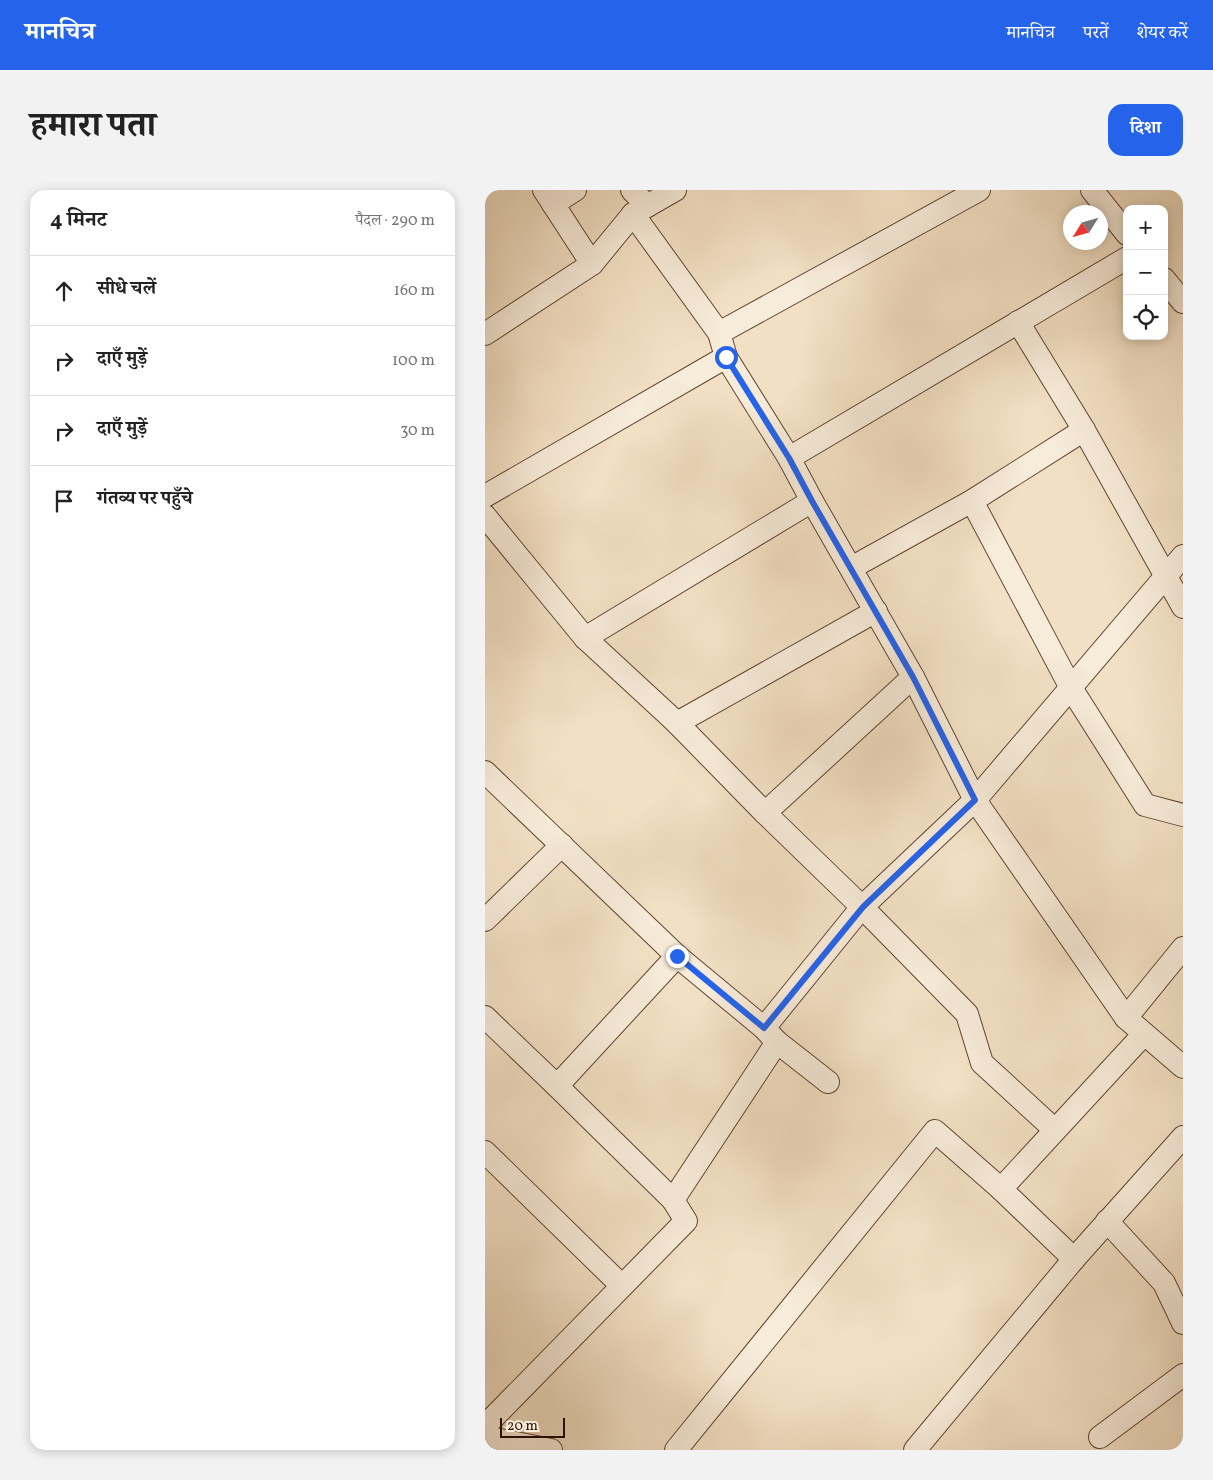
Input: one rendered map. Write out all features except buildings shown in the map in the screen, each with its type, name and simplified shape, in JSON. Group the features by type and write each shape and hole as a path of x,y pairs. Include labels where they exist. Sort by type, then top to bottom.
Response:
{"street":[{"path":"575,190 548,197 592,264"},
{"path":"485,334 592,264 637,203 675,190"},
{"path":"719,333 979,190"},
{"path":"1091,190 1123,229"},
{"path":"637,203 719,333 726,357 789,458 876,611 913,677 975,800 1126,1018 1183,1067"},
{"path":"789,458 1123,260"},
{"path":"1168,284 1183,302"},
{"path":"1018,322 1084,430 1183,607"},
{"path":"485,496 726,357"},
{"path":"851,568 972,501 1084,430"},
{"path":"585,638 812,501"},
{"path":"972,501 1071,688 1145,805 1183,816"},
{"path":"485,516 585,638 677,723 765,813 863,907 967,1014 982,1063 1055,1130"},
{"path":"673,1200 770,1035 863,907 975,800 1183,556"},
{"path":"677,723 876,611"},
{"path":"765,813 913,677"},
{"path":"485,772 677,956 828,1082"},
{"path":"485,920 562,845"},
{"path":"1126,1018 1183,948"},
{"path":"557,1086 677,956"},
{"path":"485,1017 673,1200 686,1221 485,1426"},
{"path":"1001,1189 1144,1034"},
{"path":"676,1450 935,1131 1001,1189 1074,1259"},
{"path":"915,1450 1074,1259 1183,1137"},
{"path":"488,1159 622,1286"},
{"path":"1107,1221 1164,1283 1183,1323"},
{"path":"1100,1438 1183,1375"},
{"path":"485,1437 551,1450"}],"route":[{"path":"677,956 764,1028 863,907 975,800 913,677 789,458 726,357"}]}
